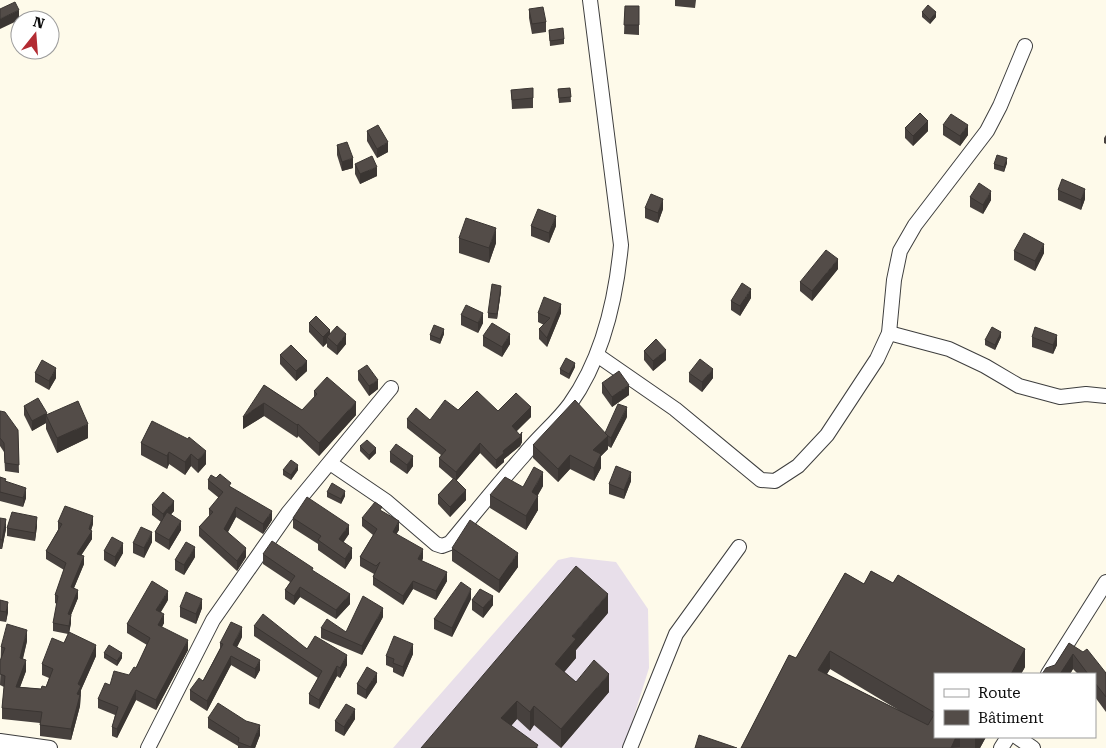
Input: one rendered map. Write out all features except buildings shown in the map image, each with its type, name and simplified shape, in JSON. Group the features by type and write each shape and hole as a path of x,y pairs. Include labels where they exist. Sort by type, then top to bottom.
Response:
{"street":[{"path":"330,462 393,506 436,544 442,546 450,543 524,454 570,403 597,355 619,271 621,245 590,0"},
{"path":"597,355 675,409 760,480 776,481 798,466 827,435 877,359 889,332 894,280 900,251 915,224 987,131 1000,106 1025,46"},
{"path":"889,332 948,349 985,366 1019,386 1060,397 1086,394 1106,396"},
{"path":"148,748 212,620 288,513 391,388"},
{"path":"630,748 676,634 739,547"},
{"path":"1049,673 1106,582"},
{"path":"1018,738 1033,748"},
{"path":"0,741 50,748"}],"shaded area":[{"path":"571,557 616,562 648,609 649,668 624,748 393,748 558,560"}]}
